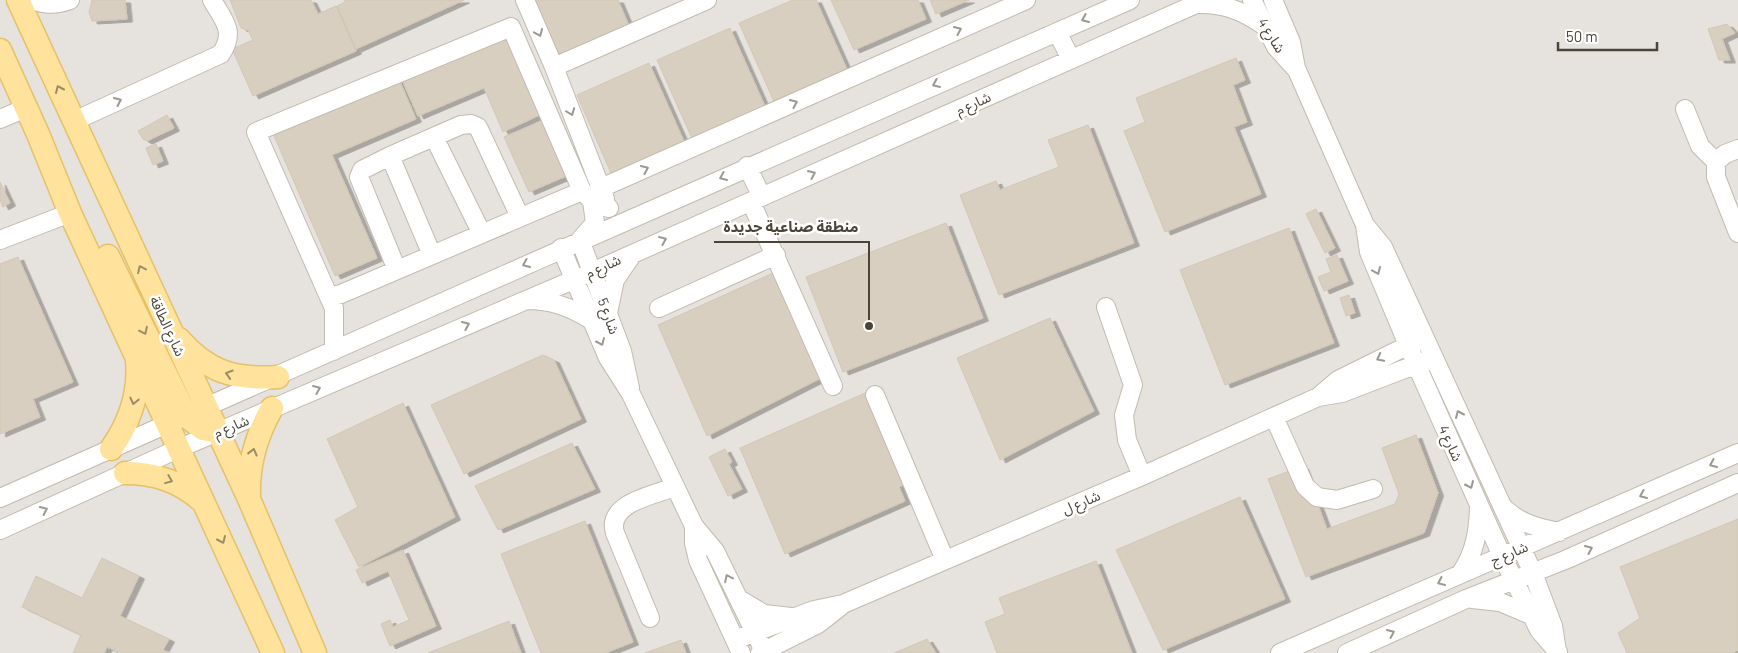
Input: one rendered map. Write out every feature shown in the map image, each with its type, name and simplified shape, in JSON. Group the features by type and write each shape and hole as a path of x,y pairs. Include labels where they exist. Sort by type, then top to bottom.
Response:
{"main road":[{"name":"شارع الطاقة","path":"18,0 168,326 187,417 180,448 273,653"},
{"name":"شارع الطاقة","path":"0,50 38,134 70,213 136,352 187,417 209,436 249,499 314,650"},
{"path":"38,134 76,192 187,417 183,429 209,436 211,453 266,569 314,650"},
{"path":"168,326 196,356 213,368 233,376 254,378 278,377"},
{"path":"111,449 131,413 138,373 136,352"},
{"path":"249,499 250,467 253,452 258,436 272,408"},
{"path":"125,472 143,473 177,483 206,505"}],"street":[{"path":"32,0 46,5 59,4 70,0"},
{"path":"74,121 221,54 228,44 230,32 212,0"},
{"path":"525,0 554,67 592,193 595,223 580,240"},
{"path":"554,67 707,0"},
{"path":"329,297 398,270 520,217 592,193 1026,0"},
{"name":"شارع م","path":"0,498 278,377 580,240 612,216 746,166 1130,0"},
{"name":"شارع 4","path":"1252,0 1276,47 1296,68"},
{"path":"1200,2 1225,5 1239,10 1264,25"},
{"name":"شارع م","path":"0,530 125,472 574,280 1200,2"},
{"name":"شارع 4","path":"1279,5 1291,42 1296,68 1365,225 1369,252 1416,364 1514,581 1539,630 1558,652"},
{"path":"334,351 334,308 256,132 511,27 592,193 612,216"},
{"path":"1057,32 1071,60"},
{"path":"0,119 26,108"},
{"path":"1685,109 1700,146 1716,162 1716,177 1738,234"},
{"path":"398,270 360,183 359,177 362,170 461,125 471,124 478,127 520,217"},
{"path":"434,137 482,234"},
{"path":"1716,162 1725,154 1738,149"},
{"path":"390,156 432,255"},
{"path":"746,166 776,255 833,386"},
{"path":"0,240 70,213"},
{"name":"شارع 4","path":"1365,225 1383,247 1499,503 1533,573 1553,626 1558,652"},
{"name":"شارع 5","path":"580,240 625,361 631,394"},
{"name":"شارع 5","path":"561,248 611,363 631,394 694,526 715,551 763,652"},
{"path":"608,313 615,280 634,252"},
{"path":"659,308 776,255"},
{"path":"525,300 542,300 560,304 576,310 591,320"},
{"path":"1106,307 1133,385 1124,415 1127,440 1142,476"},
{"name":"شارع ل","path":"1318,397 1338,380 1408,344 1424,338"},
{"name":"شارع ل","path":"738,646 755,633 794,617 843,604 1142,476 1318,397 1342,393 1434,358"},
{"path":"875,396 945,560"},
{"path":"1274,417 1305,486 1317,497 1337,500 1373,488"},
{"name":"شارع ج","path":"1280,653 1738,453"},
{"name":"شارع ج","path":"1347,653 1466,599 1565,560 1738,483"},
{"path":"650,618 616,533 614,519 619,510 627,505 675,487"},
{"path":"1499,503 1509,513 1524,523 1560,532"},
{"path":"1461,573 1470,559 1476,543 1479,506"},
{"name":"شارع 5","path":"694,526 694,543 698,560 738,646"},
{"path":"1545,604 1552,580 1565,560"},
{"path":"738,599 764,614 794,617"},
{"path":"1466,599 1500,602 1531,615"},
{"name":"شارع ل","path":"763,652 818,624 843,604"},
{"path":"783,653 792,638"}],"shaded area":[{"path":"0,0 1738,0 1738,653 0,653"}],"building":[{"path":"92,0 125,0 127,19 92,21 89,12"},
{"path":"230,0 311,0 318,14 336,6 356,51 253,96 232,49 253,40 248,30 241,28"},
{"path":"344,0 464,0 356,49 337,6 345,2"},
{"path":"531,0 618,0 629,26 556,57"},
{"path":"793,0 816,0 849,74 776,106 739,23"},
{"path":"831,0 918,0 926,19 854,50"},
{"path":"930,0 969,0 936,14"},
{"path":"1727,24 1735,33 1722,39 1730,60 1719,60 1708,29"},
{"path":"730,28 767,111 694,143 657,60"},
{"path":"508,29 544,113 503,132 484,88 418,116 400,75"},
{"path":"1236,58 1245,80 1233,85 1247,122 1234,127 1261,194 1165,232 1124,131 1145,122 1136,98"},
{"path":"649,63 686,146 613,178 577,95"},
{"path":"397,75 416,119 332,155 377,258 335,276 271,129"},
{"path":"167,115 174,128 147,141 143,139 138,131"},
{"path":"547,119 571,174 529,192 504,137"},
{"path":"1088,125 1134,243 999,295 960,195 996,181 1000,190 1059,167 1048,140"},
{"path":"156,144 163,161 153,165 146,148"},
{"path":"0,182 10,203 3,207 0,200"},
{"path":"1316,209 1335,248 1325,253 1306,214"},
{"path":"946,223 983,318 843,372 806,277"},
{"path":"1289,228 1334,343 1225,385 1180,270"},
{"path":"1337,255 1348,281 1324,291 1318,277 1331,272 1326,259"},
{"path":"18,257 73,382 33,399 40,417 0,434 0,264"},
{"path":"773,273 823,377 707,436 658,325"},
{"path":"1349,295 1355,313 1346,316 1340,298"},
{"path":"1050,318 1094,411 1000,460 957,358"},
{"path":"543,355 554,360 581,419 464,474 431,405"},
{"path":"872,390 908,483 899,487 905,501 785,554 740,448"},
{"path":"403,403 455,517 359,567 335,520 358,507 327,439"},
{"path":"1416,435 1438,493 1424,533 1306,577 1268,479 1303,466 1327,529 1395,504 1399,494 1382,448"},
{"path":"572,443 595,489 498,530 475,486"},
{"path":"725,449 732,462 729,464 742,489 728,496 709,457"},
{"path":"1240,497 1285,599 1163,650 1116,550"},
{"path":"1738,519 1738,650 1732,653 1627,653 1618,633 1640,618 1620,567"},
{"path":"585,521 633,642 605,653 541,653 501,554"},
{"path":"403,550 436,626 390,646 381,624 390,620 393,627 409,620 388,571 362,583 356,570"},
{"path":"102,558 139,576 120,616 169,639 163,650 170,653 121,653 107,647 104,653 73,653 81,635 22,607 36,576 82,598"},
{"path":"1096,561 1132,653 997,653 985,622 1005,614 999,598"},
{"path":"509,621 521,653 428,653"},
{"path":"927,639 936,653 894,653 918,643"},
{"path":"681,640 686,653 645,653"}],"place":[{"name":"منطقة صناعية جديدة","path":"869,326"}]}
